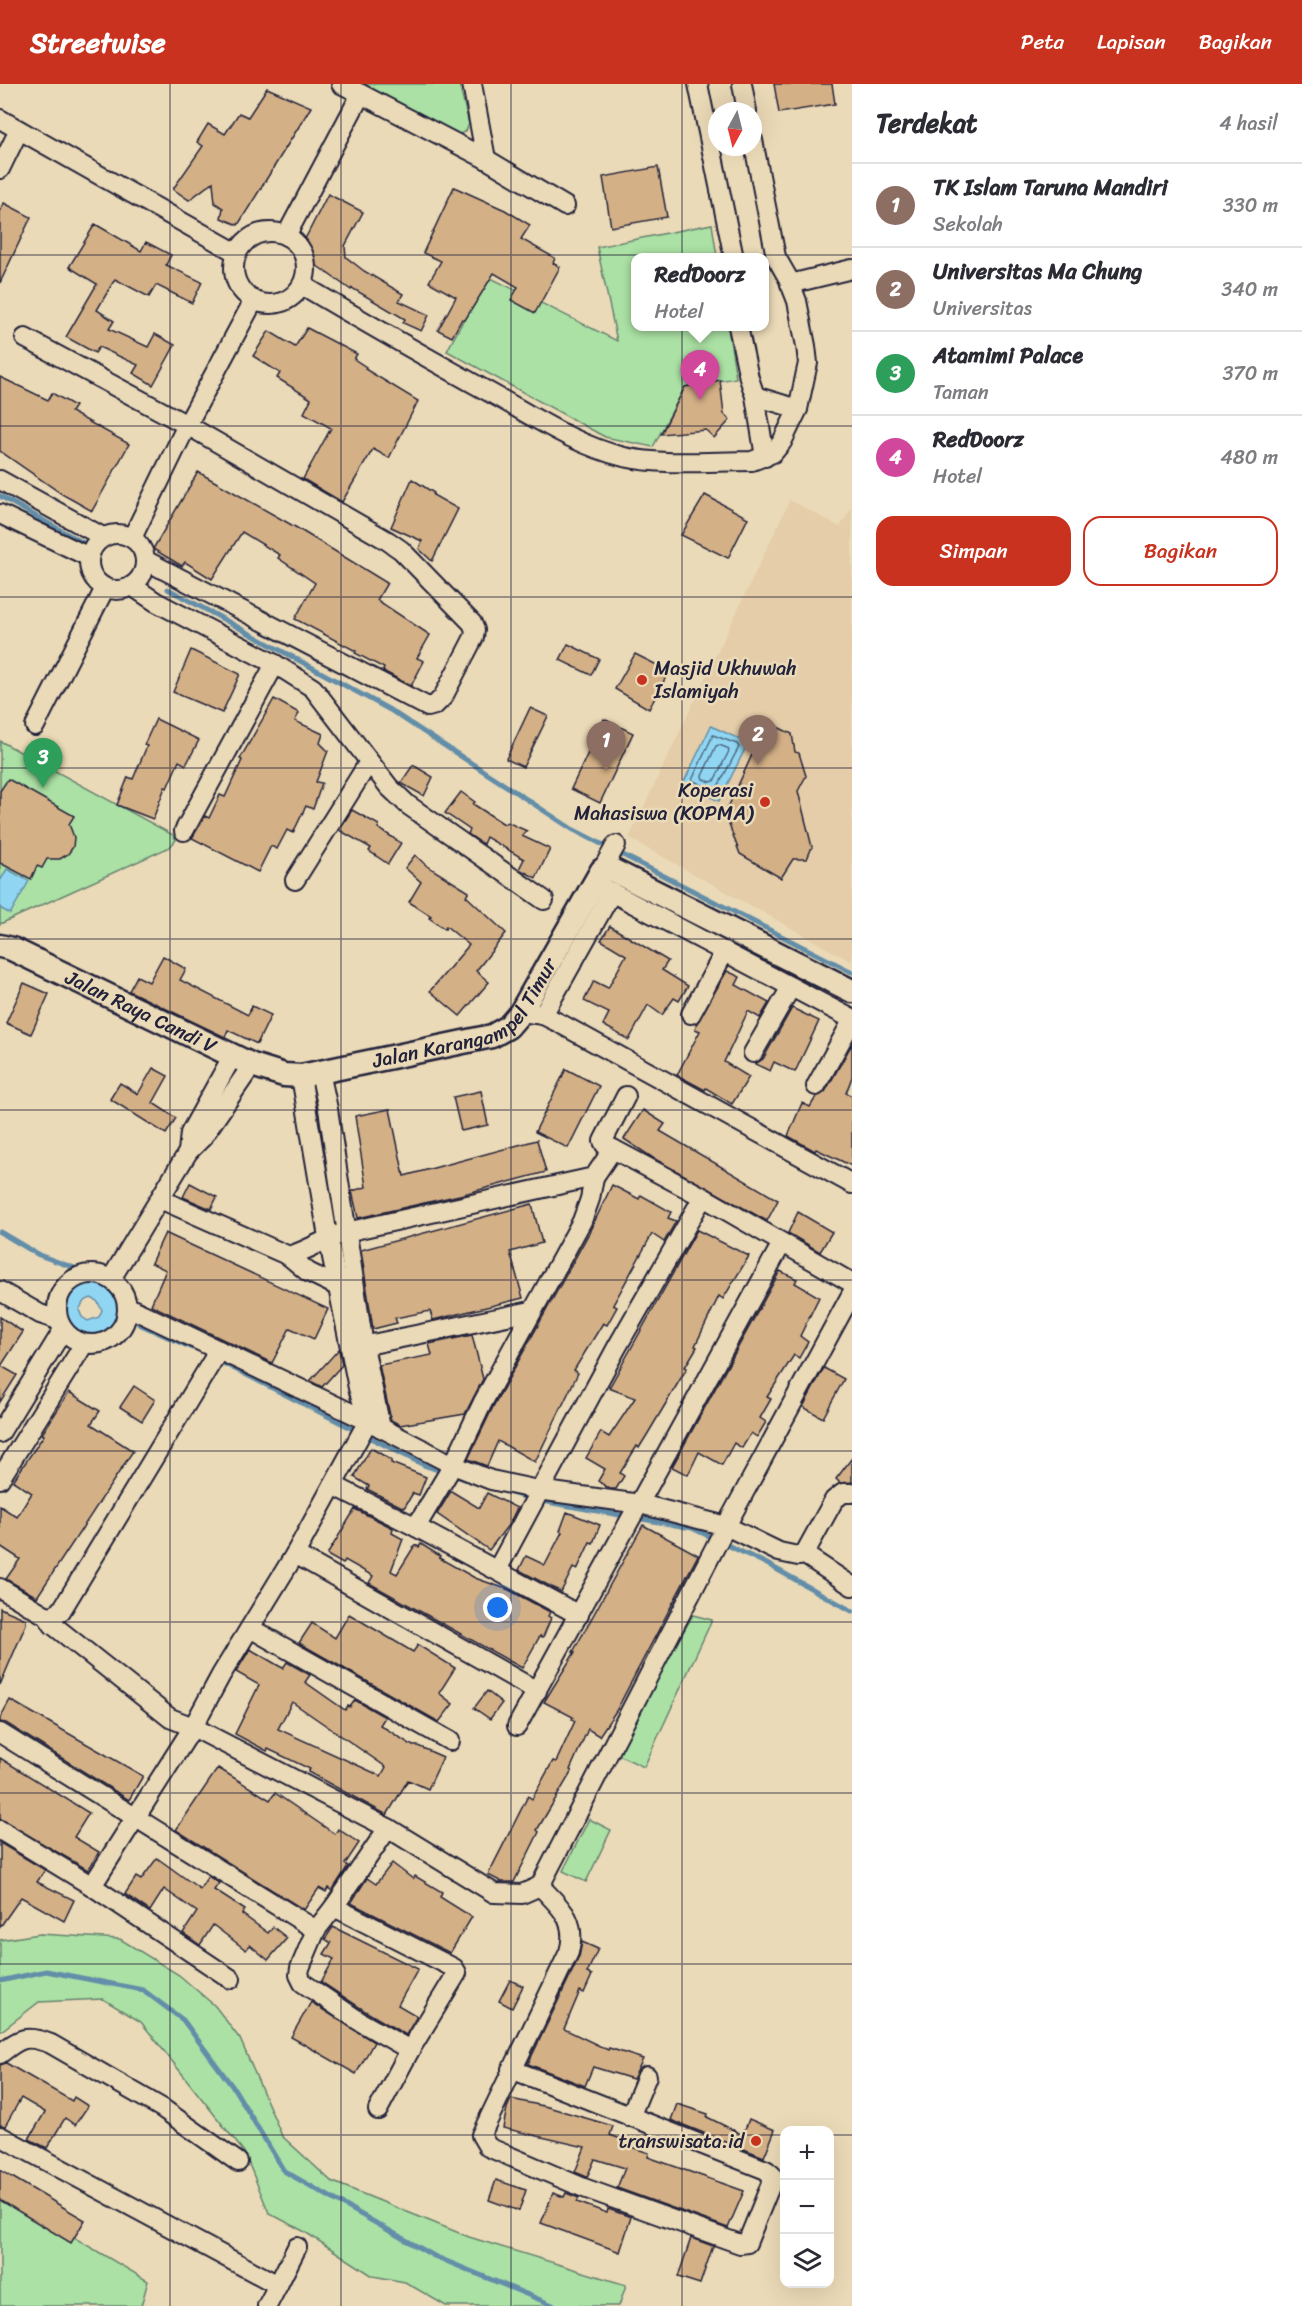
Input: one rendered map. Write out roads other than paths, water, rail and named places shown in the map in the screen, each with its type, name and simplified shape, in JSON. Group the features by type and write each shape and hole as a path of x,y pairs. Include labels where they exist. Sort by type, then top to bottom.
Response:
{"street":[{"path":"341,84 486,159 565,206"},
{"path":"472,84 486,159"},
{"path":"698,84 733,253"},
{"path":"742,84 745,102"},
{"path":"286,236 361,94"},
{"path":"0,119 237,253"},
{"path":"0,169 19,130"},
{"path":"302,285 569,437 595,448 624,457 653,461 752,461 773,453 783,442 798,409 808,363 802,322 790,284 776,256 756,156"},
{"path":"263,233 286,236 302,252 305,263 302,285 286,300 275,303 254,300 238,285 234,275 237,253 253,237 263,233"},
{"path":"790,284 852,269"},
{"path":"132,538 187,425 254,300"},
{"path":"739,331 755,396 765,457"},
{"path":"25,338 187,425 395,545 472,623 475,630 474,636 443,696 435,705 428,707 145,560"},
{"path":"755,396 798,409"},
{"path":"0,480 103,537"},
{"path":"0,514 89,557"},
{"path":"117,534 132,538 140,545 145,560 142,575 132,586 119,590 105,588 94,578 89,557 92,549 103,537 117,534"},
{"path":"132,586 156,602 275,664 313,688 389,787 408,805 544,900"},
{"path":"35,726 105,588"},
{"path":"184,831 275,664"},
{"path":"295,880 369,762"},
{"path":"607,870 608,868 615,871 852,991"},
{"path":"607,870 725,951 852,1020 816,1086"},
{"name":"Jalan Karangampel Timur","path":"302,1074 492,1036 532,1013 607,870"},
{"name":"Jalan Raya Candi V","path":"0,946 12,949 243,1060 302,1074"},
{"path":"692,1014 725,951"},
{"path":"753,1053 791,987"},
{"path":"532,1013 852,1184"},
{"path":"111,1279 188,1152 190,1133 243,1060"},
{"path":"92,1886 193,1727 221,1675 296,1554 333,1485 370,1427 357,1347 346,1232 328,1109 302,1074"},
{"path":"302,1074 328,1238 339,1287 357,1347"},
{"path":"626,1096 603,1141 605,1145 703,1197 852,1283"},
{"path":"416,1527 450,1471 531,1311 582,1221 590,1199 594,1177 613,1149"},
{"path":"289,1256 346,1232 594,1177"},
{"path":"497,1569 703,1197"},
{"path":"160,1199 289,1256 308,1272 339,1287"},
{"path":"517,1726 782,1243"},
{"path":"0,1291 60,1325 72,1338 84,1344 100,1344 115,1336 125,1323 128,1307 120,1287 111,1279 93,1274 74,1279 61,1292 57,1301 60,1325 4,1426 29,1432"},
{"path":"0,1588 47,1616 53,1625 97,1662 170,1718 193,1727 388,1828 494,1893 522,1894 540,1886 724,1530 852,1293"},
{"path":"128,1307 219,1350 370,1427 450,1471 491,1480 535,1497 724,1530 779,1552 805,1555 852,1586"},
{"path":"357,1347 531,1311"},
{"path":"0,1479 84,1344"},
{"path":"47,1616 61,1611 219,1350"},
{"path":"333,1485 497,1569 579,1615"},
{"path":"805,1555 834,1500 843,1493 852,1493"},
{"path":"296,1554 537,1691"},
{"path":"250,1628 450,1741"},
{"path":"0,1733 316,1930"},
{"path":"388,1828 316,1930 299,1975 303,1983 359,2021 410,2050"},
{"path":"0,1830 92,1886 231,1979"},
{"path":"511,2069 766,2170 773,2179 747,2243 740,2244 584,2188 488,2147 481,2135 511,2069 564,1962 572,1940 571,1924 561,1908 540,1886"},
{"path":"334,1907 454,1968 457,1973 410,2050 378,2110"},
{"path":"0,2054 24,2037 38,2038 162,2108 238,2162"},
{"path":"630,2117 647,2076"},
{"path":"0,2136 278,2285"},
{"path":"267,2306 297,2247"}],"water":[{"path":"711,726 748,743 719,801 683,784"},
{"path":"7,869 29,881 10,914 0,908 0,881"},
{"path":"90,1282 108,1288 117,1298 118,1310 114,1322 105,1332 93,1337 81,1335 69,1324 66,1317 65,1304 68,1298 83,1284","holes":["91,1298 97,1301 102,1310 99,1317 88,1321 82,1317 79,1310 84,1301"]}],"waterway":[{"path":"0,496 83,543"},
{"path":"168,589 390,710 572,829 852,972"},
{"path":"0,1232 39,1255 80,1270"},
{"path":"139,1324 192,1348"},
{"path":"223,1363 426,1466 485,1486"},
{"path":"511,1493 536,1500 692,1528 767,1564 852,1611"},
{"path":"0,1981 46,1971 143,1990 183,2020 235,2090 284,2171 434,2256 555,2306"}],"place":[{"name":"RedDoorz","path":"700,400"},
{"name":"Masjid Ukhuwah Islamiyah","path":"642,680"},
{"name":"Universitas Ma Chung","path":"758,765"},
{"name":"TK Islam Taruna Mandiri","path":"606,771"},
{"name":"Atamimi Palace","path":"43,788"},
{"name":"Koperasi Mahasiswa (KOPMA)","path":"765,802"},
{"name":"transwisata.id","path":"756,2141"}]}
